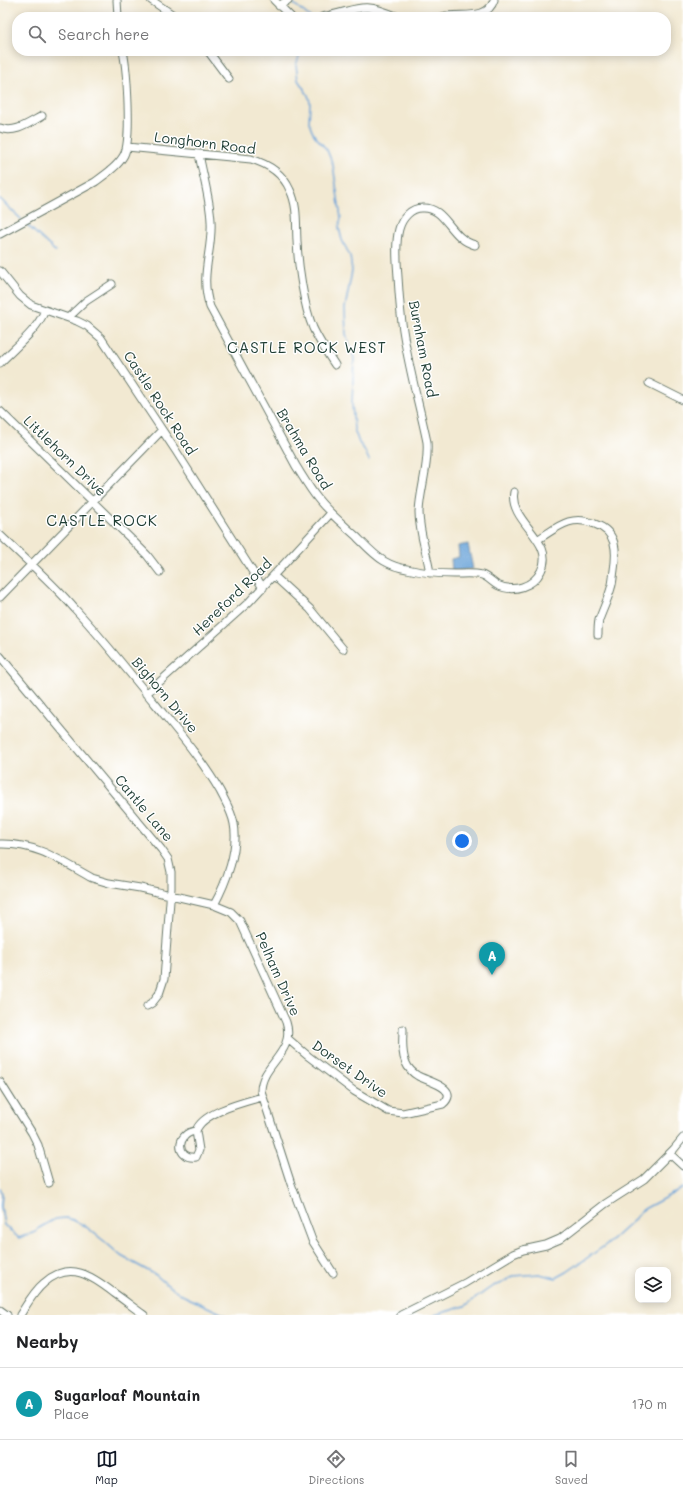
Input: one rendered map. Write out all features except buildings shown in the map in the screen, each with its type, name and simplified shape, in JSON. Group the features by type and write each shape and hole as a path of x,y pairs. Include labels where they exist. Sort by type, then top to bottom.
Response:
{"street":[{"path":"117,0 118,12"},
{"path":"151,0 169,12"},
{"path":"274,0 285,12"},
{"path":"279,6 288,0"},
{"path":"484,12 490,7 494,0"},
{"path":"341,12 364,4 375,6 388,12"},
{"path":"0,234 95,182 118,164 122,159 127,147 126,77 124,56"},
{"path":"212,56 228,79"},
{"path":"0,128 4,130 16,129 42,116"},
{"name":"Longhorn Road","path":"127,147 258,161 272,169 286,182 295,204 299,260 310,318 320,341 336,365"},
{"name":"Brahma Road","path":"199,154 211,221 211,233 205,280 206,294 210,307 296,466 311,490 331,513 383,560 404,569 430,573 481,575 505,588 516,588 522,587 534,580 539,575 544,566 544,553 514,505 514,492"},
{"name":"Burnham Road","path":"430,573 422,541 419,514 427,458 427,442 402,324 397,257 399,229 404,218 408,214 418,208 428,208 438,212 460,238 475,245"},
{"name":"Castle Rock Road","path":"0,271 25,301 31,305 69,317 87,326 100,338 162,430 263,588"},
{"path":"69,317 86,301 112,284"},
{"path":"0,363 40,322 45,310"},
{"path":"649,383 683,400"},
{"name":"Littlehorn Drive","path":"0,411 147,555 160,572"},
{"path":"0,597 162,430"},
{"name":"Hereford Road","path":"146,694 233,617 263,588 331,513"},
{"path":"537,540 564,522 577,519 589,521 600,526 611,536 616,547 616,560 612,587 599,622 598,635"},
{"name":"Bighorn Drive","path":"0,535 75,608 185,740 206,767 223,796 234,822 235,839 227,874 214,904"},
{"path":"274,576 310,609 343,649"},
{"name":"Cantle Lane","path":"0,656 166,854 171,872 164,979 159,994 152,1003 147,1006"},
{"name":"Pelham Drive","path":"0,844 38,848 92,878 214,904 236,916 242,925 286,1022 288,1031 288,1039 284,1048 262,1081 262,1097 291,1184 312,1240 333,1273"},
{"name":"Dorset Drive","path":"288,1039 354,1091 388,1111 403,1113 443,1104 448,1096 446,1090 436,1083 418,1076 406,1063 403,1050 403,1028"},
{"path":"0,1082 32,1132 38,1145 49,1183"},
{"path":"196,1131 200,1124 215,1113 262,1097"},
{"path":"401,1315 465,1283 513,1254 523,1250 546,1245 560,1239 605,1204 636,1186 670,1154 683,1138"},
{"path":"670,1154 683,1166"},
{"path":"20,1315 43,1283 57,1274 72,1271 80,1272 96,1279 144,1315"},
{"path":"0,1310 7,1315"}],"water":[{"path":"468,544 473,569 452,571 451,559 459,557 458,546"}],"waterway":[{"path":"293,2 304,12"},
{"path":"299,56 296,65 298,80 308,95 310,102 309,123 312,131 327,150 333,165 341,218 339,228 342,240 350,256 352,271 345,308 346,334 354,358 352,404 354,429 359,443 364,449 369,460"},
{"path":"0,199 21,219"},
{"path":"25,223 56,252"},
{"path":"0,1188 2,1193 1,1206 4,1225 19,1238 35,1232 55,1219 66,1218 73,1220 85,1226 121,1256 156,1275 184,1296 225,1315"},
{"path":"435,1315 465,1306 493,1286 500,1284 513,1276 539,1274 556,1278 610,1242 644,1209 683,1188"}],"place":[{"name":"Sugarloaf Mountain","path":"492,975"}],"district":[{"name":"CASTLE ROCK WEST","path":"307,348"},
{"name":"CASTLE ROCK","path":"102,521"}]}
